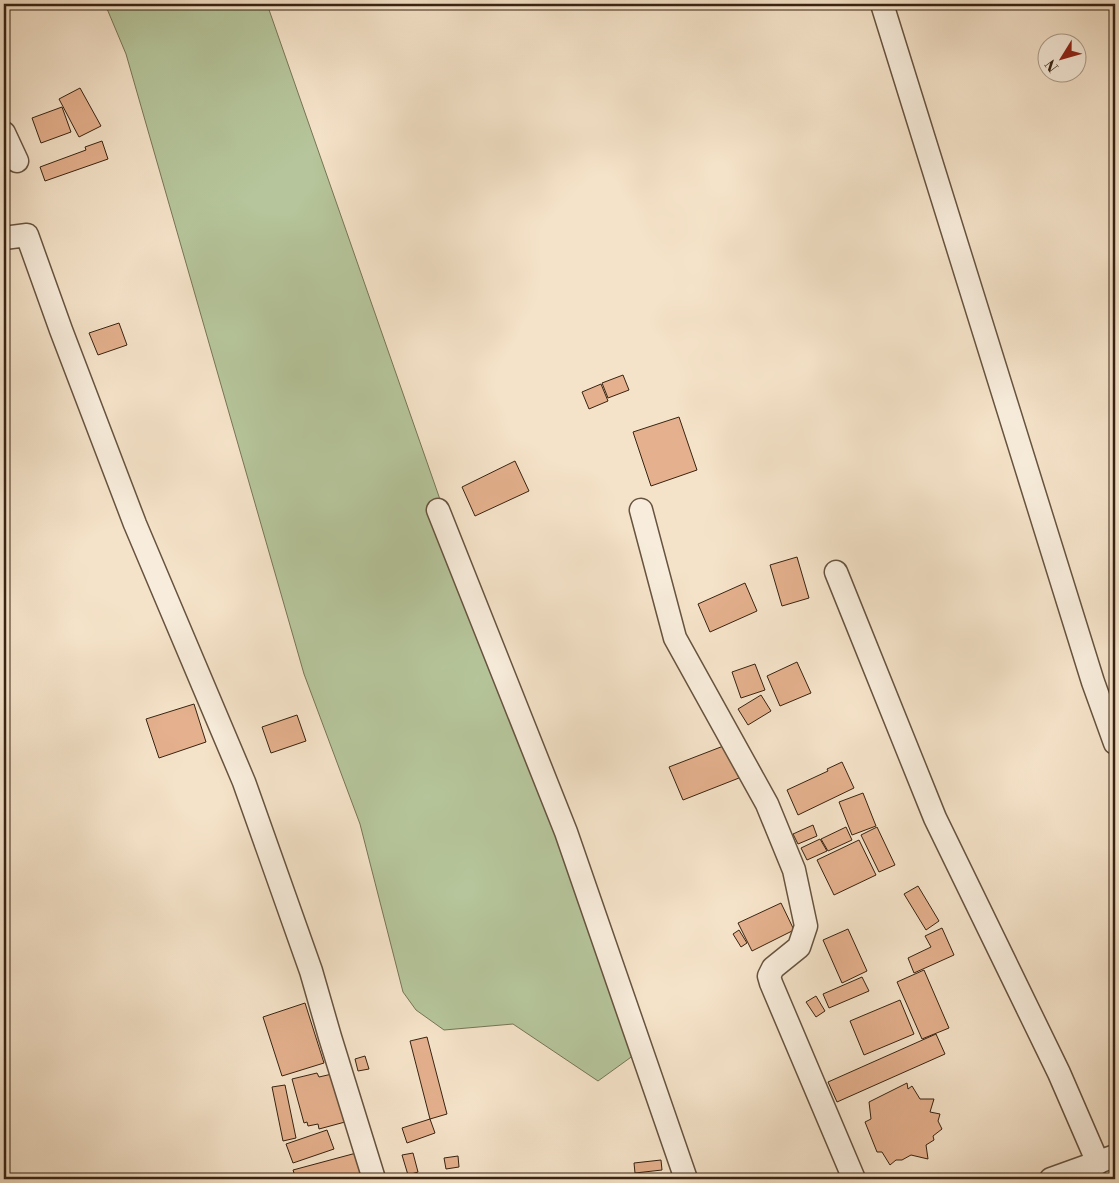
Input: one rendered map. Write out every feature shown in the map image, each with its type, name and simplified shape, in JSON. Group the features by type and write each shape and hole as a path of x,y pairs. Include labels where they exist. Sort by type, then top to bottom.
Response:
{"street":[{"path":"882,4 1093,682 1115,743"},
{"path":"4,133 16,161"},
{"path":"4,238 27,235 135,524 244,782 311,971 374,1179"},
{"path":"438,510 566,832 686,1179"},
{"path":"641,510 675,638 767,804 794,870 806,926 799,947 774,968 769,976 854,1179"},
{"path":"836,572 935,818 1059,1073 1107,1160 1051,1179"}],"green space":[{"path":"105,4 267,4 634,1055 598,1081 513,1024 444,1030 416,1010 403,992 360,824 304,674 126,54"}],"building":[{"path":"80,88 101,126 79,137 59,99"},
{"path":"62,107 71,132 41,143 32,118"},
{"path":"102,141 108,159 45,181 40,167 86,150 85,147"},
{"path":"119,323 127,345 98,355 89,333"},
{"path":"623,375 629,390 608,398 602,383"},
{"path":"601,384 608,401 589,409 582,392"},
{"path":"679,417 697,470 651,486 633,432"},
{"path":"515,461 529,491 475,516 462,487"},
{"path":"797,557 809,598 782,606 770,565"},
{"path":"745,583 757,611 710,632 698,604"},
{"path":"797,662 811,693 780,706 767,676"},
{"path":"755,664 765,690 741,698 732,672"},
{"path":"761,695 771,711 748,725 738,709"},
{"path":"194,704 206,742 159,758 146,719"},
{"path":"297,715 306,741 271,753 262,727"},
{"path":"726,745 739,778 683,800 669,767"},
{"path":"842,762 854,788 798,815 787,790 828,771 827,769"},
{"path":"863,793 876,826 852,835 839,802"},
{"path":"813,825 817,836 798,844 793,834"},
{"path":"846,827 852,840 828,851 821,839"},
{"path":"877,827 895,865 879,872 861,835"},
{"path":"820,839 827,851 807,860 801,848"},
{"path":"859,840 876,875 834,895 817,860"},
{"path":"918,886 939,921 926,930 904,894"},
{"path":"781,903 794,930 752,951 738,923"},
{"path":"942,928 954,955 914,973 908,958 931,947 925,936"},
{"path":"848,929 867,971 842,983 823,940"},
{"path":"739,930 747,943 741,947 733,934"},
{"path":"924,970 949,1028 922,1039 897,982"},
{"path":"862,977 869,991 829,1008 823,994"},
{"path":"816,996 825,1011 816,1017 806,1002"},
{"path":"900,1000 914,1034 864,1055 850,1021"},
{"path":"305,1003 324,1063 282,1076 263,1017"},
{"path":"936,1034 945,1054 837,1102 828,1082"},
{"path":"427,1037 447,1114 430,1119 410,1041"},
{"path":"365,1056 369,1069 358,1071 355,1059"},
{"path":"317,1073 319,1077 332,1074 345,1122 319,1129 318,1124 308,1126 307,1122 304,1123 292,1079"},
{"path":"907,1083 908,1089 912,1086 920,1099 934,1099 930,1112 940,1114 938,1121 942,1129 933,1136 934,1140 926,1145 928,1159 911,1155 902,1160 896,1160 890,1165 882,1152 877,1152 865,1122 871,1119 869,1102"},
{"path":"285,1085 296,1138 283,1141 272,1087"},
{"path":"430,1119 435,1133 407,1143 402,1128"},
{"path":"327,1130 334,1149 293,1163 286,1144"},
{"path":"360,1152 366,1172 337,1179 296,1179 293,1170"},
{"path":"413,1153 418,1172 408,1175 402,1155"},
{"path":"458,1156 459,1167 446,1169 444,1158"},
{"path":"661,1160 662,1170 635,1173 634,1163"}]}
